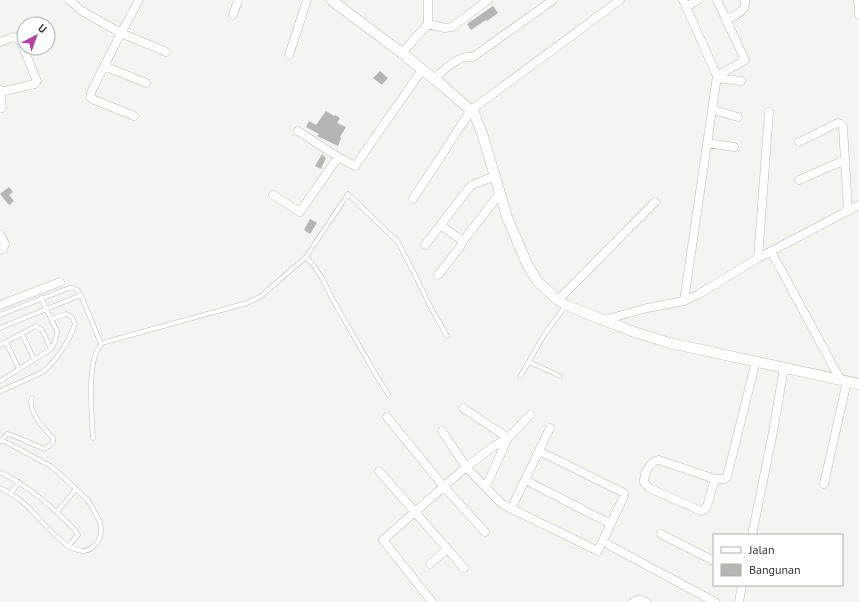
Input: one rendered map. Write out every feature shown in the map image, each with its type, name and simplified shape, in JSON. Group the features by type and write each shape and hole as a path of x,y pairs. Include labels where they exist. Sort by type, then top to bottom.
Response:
{"street":[{"path":"69,0 82,11 120,33 166,52"},
{"path":"134,116 91,98 90,96 120,33 139,0"},
{"path":"233,15 238,0"},
{"path":"288,55 307,0"},
{"path":"332,0 402,53 472,110 476,116 483,136 507,217 528,266 545,289 562,302 637,333 670,343 859,384"},
{"path":"402,53 428,24 428,0"},
{"path":"428,24 445,28 452,27 488,0"},
{"path":"434,79 447,67 465,56 473,57 553,0"},
{"path":"413,199 472,110 620,0"},
{"path":"684,301 717,77 684,3 698,0"},
{"path":"717,0 745,60 717,77"},
{"path":"726,20 744,10 746,5 745,0"},
{"path":"858,0 859,15"},
{"path":"0,42 16,37 20,40 37,82 35,84 0,91 2,108"},
{"path":"104,66 146,83"},
{"path":"298,131 338,157 355,166 422,70"},
{"path":"717,77 741,81"},
{"path":"713,110 738,117"},
{"path":"758,258 769,112"},
{"path":"799,142 840,123 843,127 848,211"},
{"path":"708,143 734,147"},
{"path":"273,196 303,214 338,157"},
{"path":"799,180 845,160"},
{"path":"425,245 468,188 495,176"},
{"path":"438,276 460,247 462,241 500,193"},
{"path":"562,302 655,202"},
{"path":"604,320 647,308 684,301 699,294 758,258 859,205"},
{"path":"440,225 462,241"},
{"path":"0,234 5,244 3,249 0,250"},
{"path":"771,251 844,380 824,484"},
{"path":"0,305 60,282"},
{"path":"715,479 707,506 701,511 649,488 644,482 644,477 649,465 659,460 715,479 724,480 727,477 729,474 756,361"},
{"path":"752,534 773,432 784,367"},
{"path":"463,408 508,438"},
{"path":"432,602 383,540 466,467 494,446 508,438 530,415"},
{"path":"386,417 444,487 485,532"},
{"path":"511,509 550,428"},
{"path":"442,431 466,467 502,504 598,551 624,496 624,493 539,451"},
{"path":"486,486 508,438"},
{"path":"379,471 464,568"},
{"path":"525,480 611,524"},
{"path":"661,534 713,560"},
{"path":"610,545 715,602"},
{"path":"430,564 447,549"},
{"path":"738,602 742,586"},
{"path":"633,602 639,599 646,602"}],"lane":[{"path":"93,438 90,383 95,357 101,344 247,303 261,296 306,258 348,194 398,242 431,308 447,336"},
{"path":"306,258 314,266 322,278 333,300 388,394"},
{"path":"0,315 41,298 69,288 74,288 78,290 81,295 101,344"},
{"path":"0,328 81,295"},
{"path":"3,379 51,349 58,336 56,327 41,298"},
{"path":"520,376 562,302"},
{"path":"0,392 42,372 50,366 57,357 75,324 72,317 66,314 52,319"},
{"path":"0,345 36,326 40,328 51,349"},
{"path":"22,334 34,359"},
{"path":"6,342 19,369"},
{"path":"529,362 560,376"},
{"path":"0,374 11,386"},
{"path":"0,488 11,493 25,504 68,546 82,552 94,547 100,539 100,522 90,504 76,489 46,463 10,444 1,441 7,434 44,449 50,446 53,442 53,438 42,427 36,415 31,404 32,398"},
{"path":"0,472 19,482 57,512 78,533 76,538 68,546"},
{"path":"11,493 19,482"},
{"path":"57,512 76,489"}],"building":[{"path":"493,6 498,13 471,30 467,24"},
{"path":"380,71 388,78 382,85 373,78"},
{"path":"326,111 340,118 337,123 346,127 340,137 338,146 317,136 319,134 306,127 309,121 316,125"},
{"path":"322,154 326,158 321,169 315,166"},
{"path":"9,187 13,192 9,195 14,201 9,205 0,194"},
{"path":"310,219 317,223 310,234 304,230"}]}
